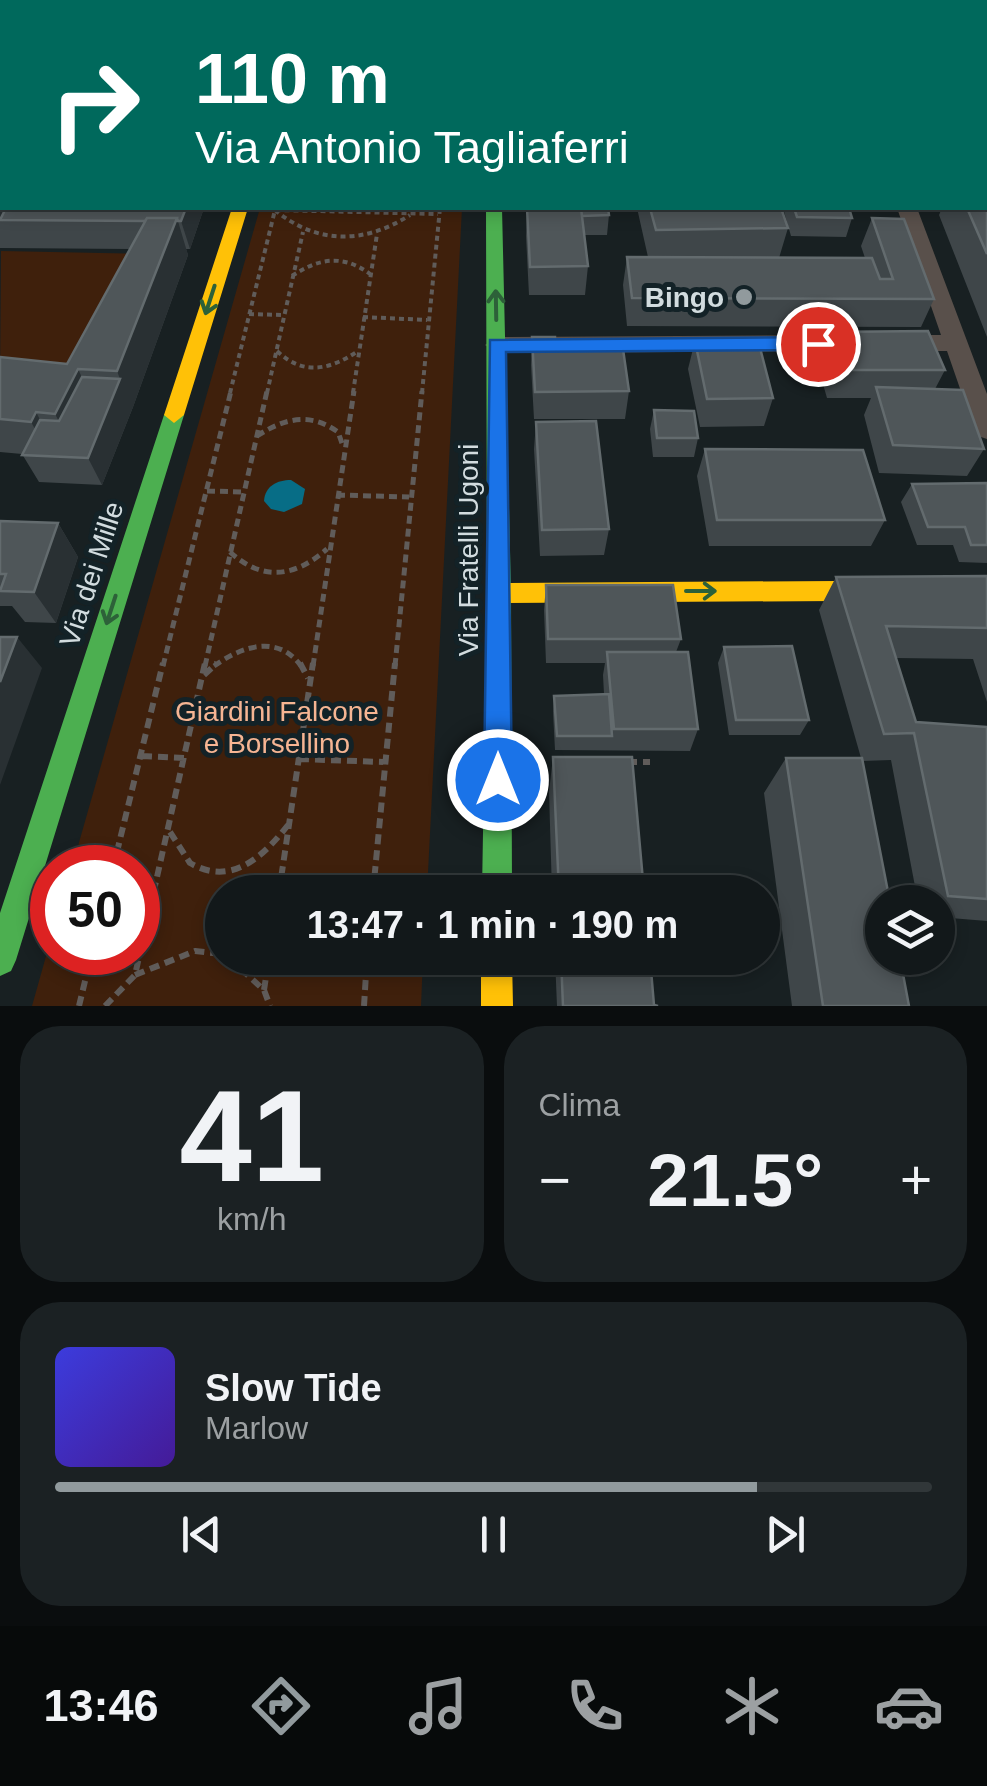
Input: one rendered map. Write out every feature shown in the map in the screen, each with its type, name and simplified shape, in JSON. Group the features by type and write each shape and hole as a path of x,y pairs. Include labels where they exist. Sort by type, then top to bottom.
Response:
{"main road":[{"name":"Via dei Mille","path":"0,960 239,210"},
{"name":"Via Fratelli Ugoni","path":"494,210 498,875"},
{"path":"499,593 987,590"},
{"path":"497,975 497,1006"}],"street":[{"path":"907,210 987,429"},
{"path":"496,345 956,343"}],"path":[{"path":"119,845 275,210"},
{"path":"276,210 303,232 348,238 376,234 412,213"},
{"path":"309,210 439,211 374,875"},
{"path":"136,976 303,232"},
{"path":"281,875 376,234"},
{"path":"292,276 304,267 333,259 348,260 370,274"},
{"path":"249,314 284,315"},
{"path":"364,317 428,320"},
{"path":"276,350 299,367 314,370 330,368 358,352"},
{"path":"256,437 276,423 312,418 338,432 344,449"},
{"path":"206,491 244,492"},
{"path":"337,495 410,496"},
{"path":"230,552 243,566 278,576 298,572 330,546"},
{"path":"202,677 235,650 256,646 290,652 303,664 310,683"},
{"path":"141,756 184,758"},
{"path":"299,759 383,762"},
{"path":"611,762 650,762"},
{"path":"169,827 175,852 194,869 218,873 248,864 270,847 289,822"},
{"path":"105,1006 136,976 195,950 205,951"},
{"path":"79,1006 86,975"},
{"path":"248,975 264,990 270,1006"},
{"path":"264,990 266,975"},
{"path":"364,1006 367,975"}],"green space":[{"name":"Giardini Falcone e Borsellino","path":"259,210 462,210 428,875 205,875 205,975 422,975 421,1006 32,1006 41,975 160,975 160,845 78,845"},
{"path":"1,251 151,254 82,394 0,386"}],"water":[{"path":"291,480 305,489 302,504 284,512 271,509 264,501 269,488"}],"building":[{"path":"5,210 185,210 181,221 0,220"},
{"path":"527,210 581,210 588,266 530,267"},
{"path":"581,210 608,210 609,215 582,216"},
{"path":"651,210 782,210 788,228 656,230"},
{"path":"795,210 850,210 852,218 797,217"},
{"path":"968,210 987,210 987,254"},
{"path":"147,218 177,218 117,371 78,369 55,414 36,412 31,422 0,419 0,357 67,364"},
{"path":"872,218 904,219 934,299 632,298 627,257 872,258 880,279 893,279"},
{"path":"928,331 945,370 839,370 826,332"},
{"path":"532,337 555,337 555,348 623,349 629,391 535,392"},
{"path":"758,340 773,398 707,399 695,341"},
{"path":"82,377 120,379 88,458 22,455 40,420 59,421"},
{"path":"876,387 963,390 984,449 893,445"},
{"path":"654,410 694,411 698,438 657,438"},
{"path":"596,421 609,529 542,530 536,422"},
{"path":"705,449 863,450 885,520 717,520"},
{"path":"987,483 987,545 971,545 965,527 928,527 912,484"},
{"path":"0,521 58,523 34,592 0,591 6,574 0,574"},
{"path":"987,576 987,628 886,626 916,722 987,727 987,899 955,897 955,885 946,885 914,733 884,734 836,577"},
{"path":"546,585 673,585 681,639 548,639"},
{"path":"0,637 17,637 0,682"},
{"path":"792,646 809,720 736,720 724,647"},
{"path":"607,652 688,652 698,729 614,729"},
{"path":"609,694 612,736 557,736 554,696"},
{"path":"553,757 632,757 642,875 558,875"},
{"path":"786,758 862,758 887,885 865,885 865,975 903,975 909,1006 823,1006"},
{"path":"562,975 651,975 654,1005 658,1006 563,1006"}],"traffic: fast":[{"path":"494,210 499,593 497,875"},
{"path":"0,960 174,415"}],"traffic: slow":[{"path":"174,415 239,210"},
{"path":"499,593 987,590"},
{"path":"497,975 497,1006"}],"place":[{"name":"Bingo","path":"744,297"}],"route":[{"path":"498,780 496,345 818,344"}]}
